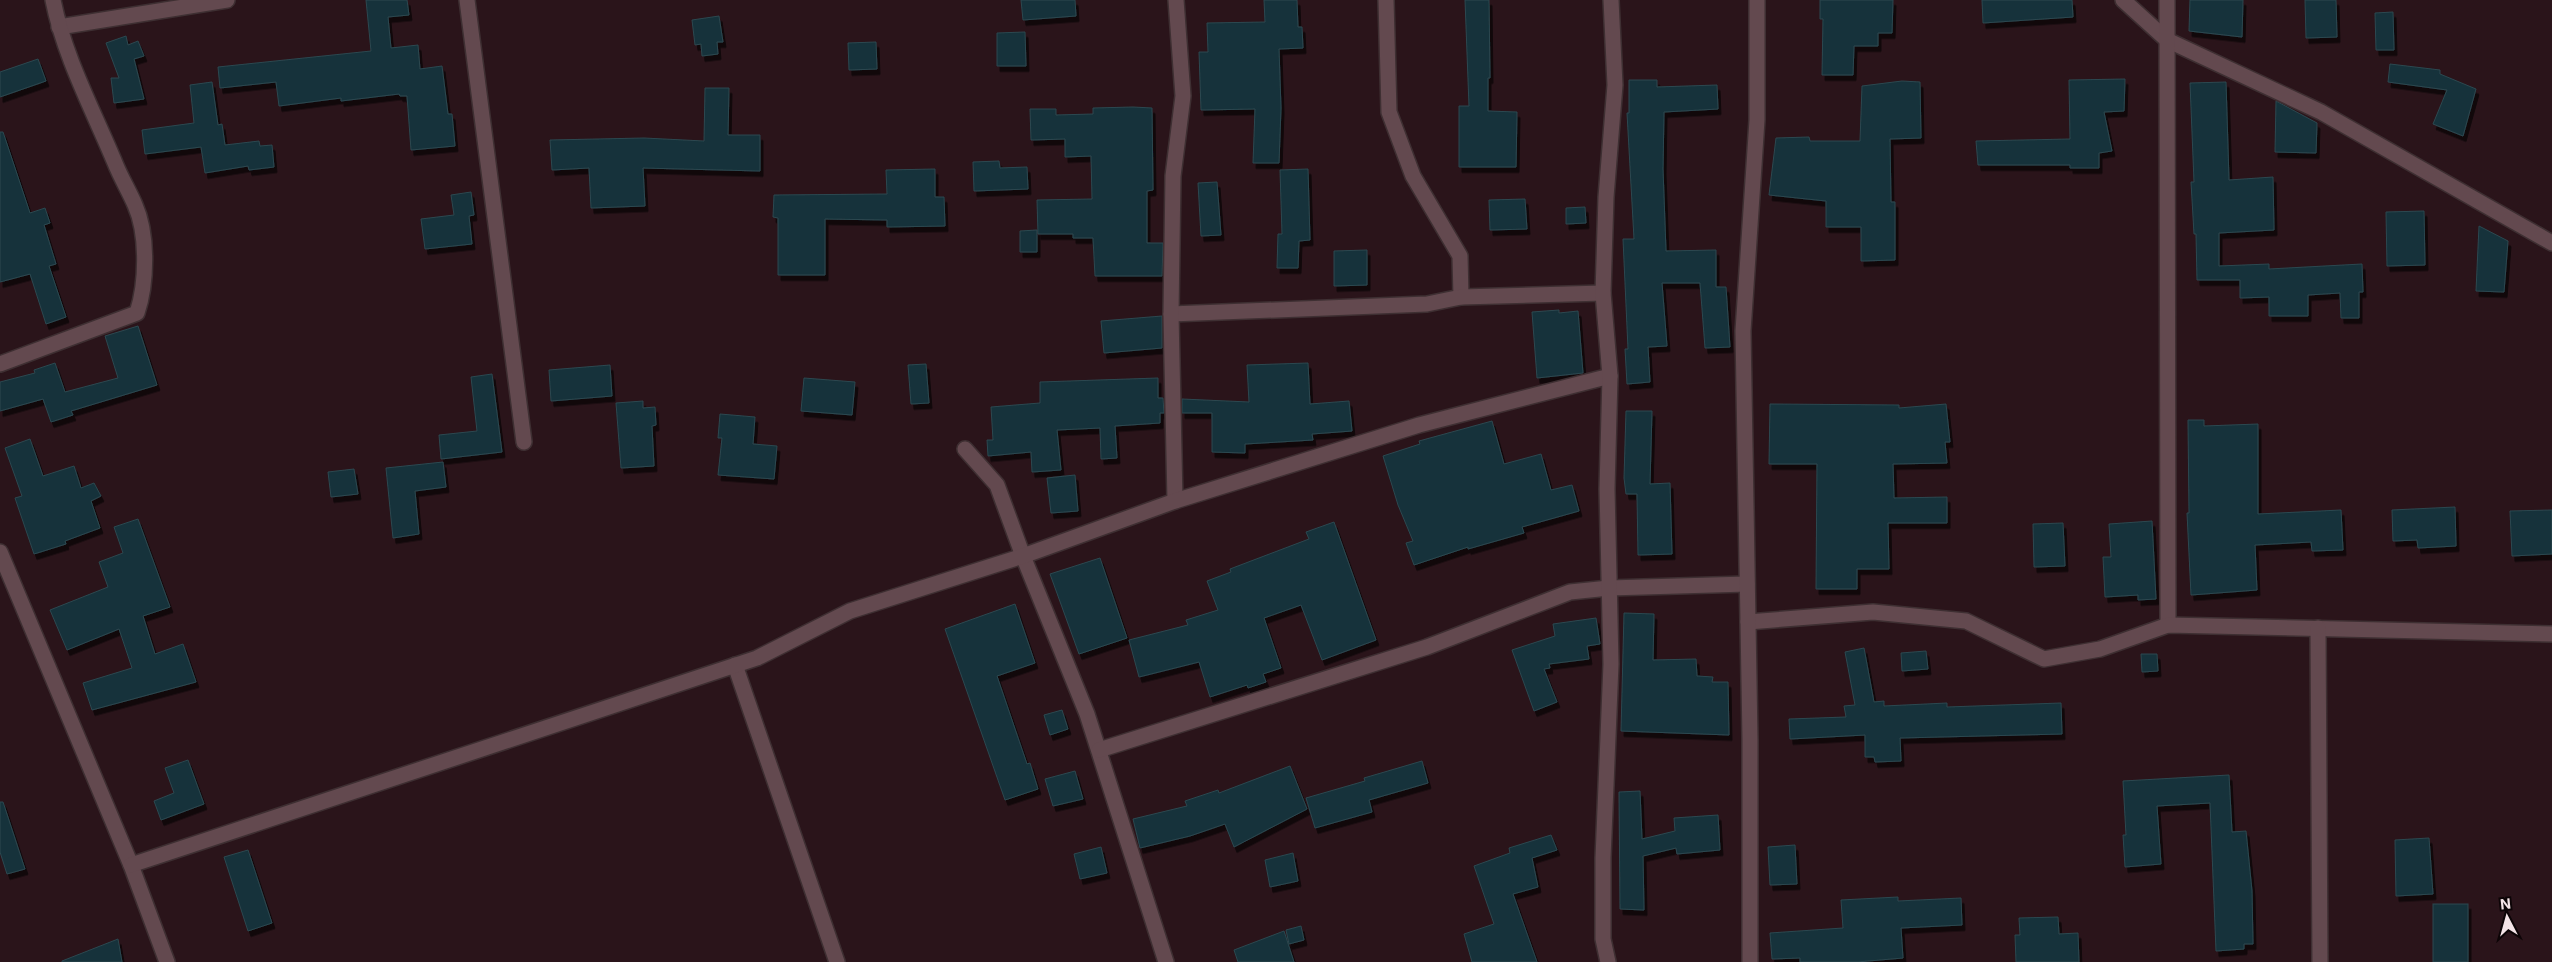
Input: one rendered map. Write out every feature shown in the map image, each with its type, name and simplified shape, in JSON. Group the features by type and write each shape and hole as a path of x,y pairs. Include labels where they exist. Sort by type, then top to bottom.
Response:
{"street":[{"path":"0,364 137,313 144,293 145,252 136,207 116,167 58,28 53,0"},
{"path":"58,28 227,0"},
{"path":"467,0 524,442"},
{"path":"1175,502 1171,314 1173,176 1184,96 1176,0"},
{"path":"1386,0 1389,112 1413,176 1460,256 1461,297"},
{"path":"1608,962 1603,939 1603,922 1611,664 1606,489 1610,376 1603,293 1606,197 1615,85 1610,0"},
{"path":"1750,962 1748,622 1743,331 1757,120 1757,0"},
{"path":"2122,0 2167,40 2321,112 2552,243"},
{"path":"2168,0 2168,625"},
{"path":"1171,314 1427,304 1461,297 1603,293"},
{"path":"130,864 757,658 850,611 1023,556 1175,502 1418,425 1610,376"},
{"path":"965,448 998,485 1023,556 1087,714 1166,962"},
{"path":"0,552 130,864 168,962"},
{"path":"1098,750 1427,647 1570,592 1609,588 1747,584"},
{"path":"1748,622 1873,612 1966,620 2044,658 2100,649 2168,625 2552,634"},
{"path":"2318,628 2320,962"},
{"path":"734,665 837,962"}],"building":[{"path":"366,0 407,0 409,15 388,17 391,48 418,45 420,69 442,66 448,114 452,114 455,146 411,150 407,96 400,96 399,94 341,101 341,98 279,106 276,82 220,88 218,67 371,51"},
{"path":"1021,0 1075,0 1076,16 1023,20"},
{"path":"1264,0 1297,0 1298,27 1302,27 1303,48 1279,49 1281,108 1279,163 1253,163 1255,109 1201,110 1199,52 1208,52 1207,23 1265,22"},
{"path":"1465,0 1489,0 1490,78 1488,78 1488,111 1517,112 1516,167 1459,167 1459,106 1469,106"},
{"path":"1820,0 1893,0 1892,33 1878,33 1878,46 1854,46 1853,75 1822,75 1823,19 1820,19"},
{"path":"1982,0 2072,0 2073,17 1983,23"},
{"path":"2190,0 2243,0 2242,37 2189,31"},
{"path":"2305,0 2336,0 2337,37 2306,38"},
{"path":"2393,12 2394,50 2376,50 2375,13"},
{"path":"719,16 723,42 717,42 718,54 702,56 701,44 695,45 692,20"},
{"path":"1025,32 1026,66 997,66 997,33"},
{"path":"126,36 128,45 138,41 144,56 134,59 144,99 114,103 111,78 119,78 106,43"},
{"path":"876,42 877,69 849,70 848,43"},
{"path":"38,59 46,81 0,97 0,72"},
{"path":"2390,64 2440,70 2440,74 2476,89 2463,136 2433,124 2447,90 2388,82"},
{"path":"2125,79 2124,111 2104,112 2112,151 2099,153 2099,168 2070,168 2070,165 1978,165 1976,141 2070,139 2069,80"},
{"path":"1629,80 1657,80 1657,87 1717,85 1718,109 1664,112 1663,169 1666,251 1716,250 1716,287 1726,287 1730,347 1705,348 1700,283 1662,283 1667,346 1648,347 1650,382 1627,384 1625,349 1628,349 1623,239 1634,239 1627,113 1629,113"},
{"path":"1902,81 1920,82 1921,138 1890,139 1891,202 1895,202 1895,260 1861,261 1861,227 1826,227 1826,201 1769,195 1776,138 1809,137 1810,141 1860,141 1862,86"},
{"path":"212,82 218,125 222,124 225,145 259,141 260,146 272,145 274,167 249,170 248,166 205,173 201,147 145,154 142,130 194,123 190,85"},
{"path":"2226,82 2229,180 2273,177 2274,230 2219,233 2219,266 2269,264 2269,269 2362,264 2363,292 2359,292 2359,318 2341,318 2340,293 2308,295 2308,316 2269,316 2269,297 2240,298 2240,280 2197,280 2196,234 2194,234 2191,182 2194,182 2190,83"},
{"path":"705,88 729,88 728,135 760,135 760,171 643,168 645,206 591,208 589,168 552,170 550,140 644,138 704,141"},
{"path":"2276,101 2317,123 2316,153 2275,152"},
{"path":"1093,108 1152,108 1153,190 1147,191 1147,243 1163,243 1162,276 1095,276 1093,238 1073,238 1073,234 1038,234 1037,200 1092,199 1091,156 1065,157 1065,139 1031,140 1030,109 1056,109 1056,115 1093,114"},
{"path":"0,132 3,132 30,213 45,208 50,223 44,225 56,264 49,266 66,317 46,324 30,274 0,282"},
{"path":"999,161 1000,168 1027,167 1028,189 974,191 973,162"},
{"path":"935,169 935,197 944,197 945,226 887,227 887,220 825,219 825,275 778,275 778,218 773,217 774,195 887,194 886,170"},
{"path":"1308,169 1310,240 1299,241 1298,268 1277,268 1278,234 1282,234 1280,170"},
{"path":"1217,182 1221,235 1201,236 1198,183"},
{"path":"471,192 474,215 469,216 472,244 425,249 421,219 454,215 451,195"},
{"path":"1525,199 1527,229 1490,230 1489,200"},
{"path":"1585,207 1586,223 1566,224 1566,208"},
{"path":"2424,211 2425,265 2387,266 2386,212"},
{"path":"2479,226 2508,241 2504,292 2476,291"},
{"path":"1037,230 1037,252 1020,252 1020,231"},
{"path":"1367,250 1367,285 1334,286 1334,251"},
{"path":"1559,310 1559,313 1578,311 1583,373 1537,378 1532,312"},
{"path":"1162,316 1162,348 1104,353 1101,321"},
{"path":"138,326 157,385 71,411 73,415 51,422 43,399 0,411 0,382 35,373 34,370 55,363 65,392 118,378 105,336"},
{"path":"1308,363 1310,404 1349,401 1352,431 1312,434 1313,440 1245,444 1245,453 1212,452 1212,413 1182,413 1182,399 1249,402 1247,365"},
{"path":"926,364 929,403 911,404 908,365"},
{"path":"610,365 612,396 551,401 549,370"},
{"path":"492,374 502,452 441,459 439,435 477,431 471,377"},
{"path":"804,378 855,382 852,415 801,411"},
{"path":"1158,378 1158,398 1163,398 1164,413 1160,413 1160,423 1115,426 1117,458 1101,459 1100,428 1057,430 1061,470 1032,472 1031,452 988,456 987,440 993,440 991,407 1040,403 1040,382"},
{"path":"643,401 643,408 655,407 656,425 652,426 654,466 621,468 616,403"},
{"path":"1770,404 1899,405 1899,408 1946,404 1950,442 1945,442 1947,463 1893,464 1894,498 1947,497 1947,523 1888,523 1889,569 1857,569 1857,589 1816,589 1817,464 1769,464"},
{"path":"1626,411 1652,411 1650,484 1670,483 1672,554 1638,555 1637,494 1626,494 1624,478"},
{"path":"720,414 755,417 753,444 777,446 774,479 718,475 722,438 718,438"},
{"path":"2188,420 2204,420 2204,426 2258,424 2258,514 2341,510 2343,550 2312,551 2311,542 2255,545 2257,590 2191,595 2187,513 2189,513"},
{"path":"1492,421 1504,464 1541,454 1551,490 1572,485 1579,511 1522,527 1524,533 1468,549 1468,547 1414,565 1406,543 1413,541 1398,505 1383,456 1420,444 1419,441"},
{"path":"30,439 43,476 74,466 81,488 94,483 101,496 91,501 100,528 65,541 66,544 34,554 15,498 22,496 5,448"},
{"path":"443,462 446,487 415,491 419,534 393,538 386,468"},
{"path":"354,469 358,494 331,497 328,472"},
{"path":"1075,475 1078,511 1051,513 1047,478"},
{"path":"2455,507 2456,546 2418,548 2417,540 2393,541 2392,510"},
{"path":"2552,510 2552,554 2512,556 2510,511"},
{"path":"138,519 170,607 143,616 155,654 183,644 196,682 92,710 83,683 132,668 119,629 67,650 50,610 108,587 99,562 123,553 114,527"},
{"path":"2152,521 2156,599 2138,600 2138,595 2105,597 2103,557 2111,557 2109,524"},
{"path":"1334,522 1376,640 1322,660 1301,605 1264,618 1281,668 1263,674 1266,682 1248,688 1247,685 1210,697 1199,662 1139,677 1129,640 1188,625 1186,620 1218,610 1207,581 1231,572 1230,569 1309,539 1306,532"},
{"path":"2063,523 2065,566 2034,567 2033,524"},
{"path":"1100,558 1127,638 1079,654 1050,574"},
{"path":"1015,604 1035,663 997,676 1027,764 1030,763 1038,789 1005,800 945,629"},
{"path":"1624,613 1654,614 1653,660 1696,659 1697,676 1713,677 1712,682 1728,682 1729,735 1621,731"},
{"path":"1596,618 1600,644 1587,646 1589,659 1549,664 1550,668 1544,669 1557,702 1534,711 1512,650 1555,636 1553,624"},
{"path":"1864,648 1874,702 1884,701 1884,706 1947,703 1947,707 2061,703 2062,734 1900,738 1901,761 1875,762 1874,757 1865,757 1865,735 1790,739 1789,719 1846,717 1844,706 1855,705 1845,652"},
{"path":"1926,651 1928,669 1902,671 1901,653"},
{"path":"2141,654 2157,654 2158,671 2142,672"},
{"path":"1062,710 1068,729 1050,735 1044,715"},
{"path":"188,760 204,804 161,820 154,801 174,793 165,768"},
{"path":"1422,761 1428,783 1369,800 1372,812 1315,828 1306,798 1365,781 1364,778"},
{"path":"1290,766 1307,809 1234,847 1225,824 1190,836 1140,848 1133,819 1187,806 1185,801 1218,790 1219,793"},
{"path":"1075,771 1083,799 1053,806 1045,779"},
{"path":"2229,775 2232,832 2246,831 2252,891 2253,944 2244,944 2244,949 2216,951 2210,803 2157,806 2161,864 2125,867 2123,835 2126,835 2123,781"},
{"path":"1640,791 1642,839 1675,831 1674,818 1718,815 1720,850 1677,854 1676,848 1643,856 1644,910 1620,909 1619,792"},
{"path":"0,802 3,802 25,869 7,874 0,852"},
{"path":"1551,835 1557,850 1532,858 1538,887 1513,894 1537,962 1472,962 1464,934 1494,924 1474,866 1510,853 1509,848"},
{"path":"2429,838 2433,894 2396,896 2395,840"},
{"path":"1795,845 1797,884 1770,885 1768,847"},
{"path":"1101,847 1107,873 1080,879 1074,854"},
{"path":"248,850 272,923 248,931 224,857"},
{"path":"1293,853 1298,881 1270,887 1265,860"},
{"path":"1898,897 1898,901 1961,898 1962,925 1901,928 1903,958 1857,962 1800,962 1800,958 1772,959 1770,933 1843,928 1841,900"},
{"path":"2433,904 2468,904 2468,962 2433,962"},
{"path":"2058,917 2059,934 2078,933 2079,962 2016,962 2015,935 2020,935 2019,918"},
{"path":"1301,926 1304,940 1289,944 1286,930"},
{"path":"1284,931 1294,962 1238,962 1234,950"},
{"path":"118,939 122,962 62,962 62,961"}]}
